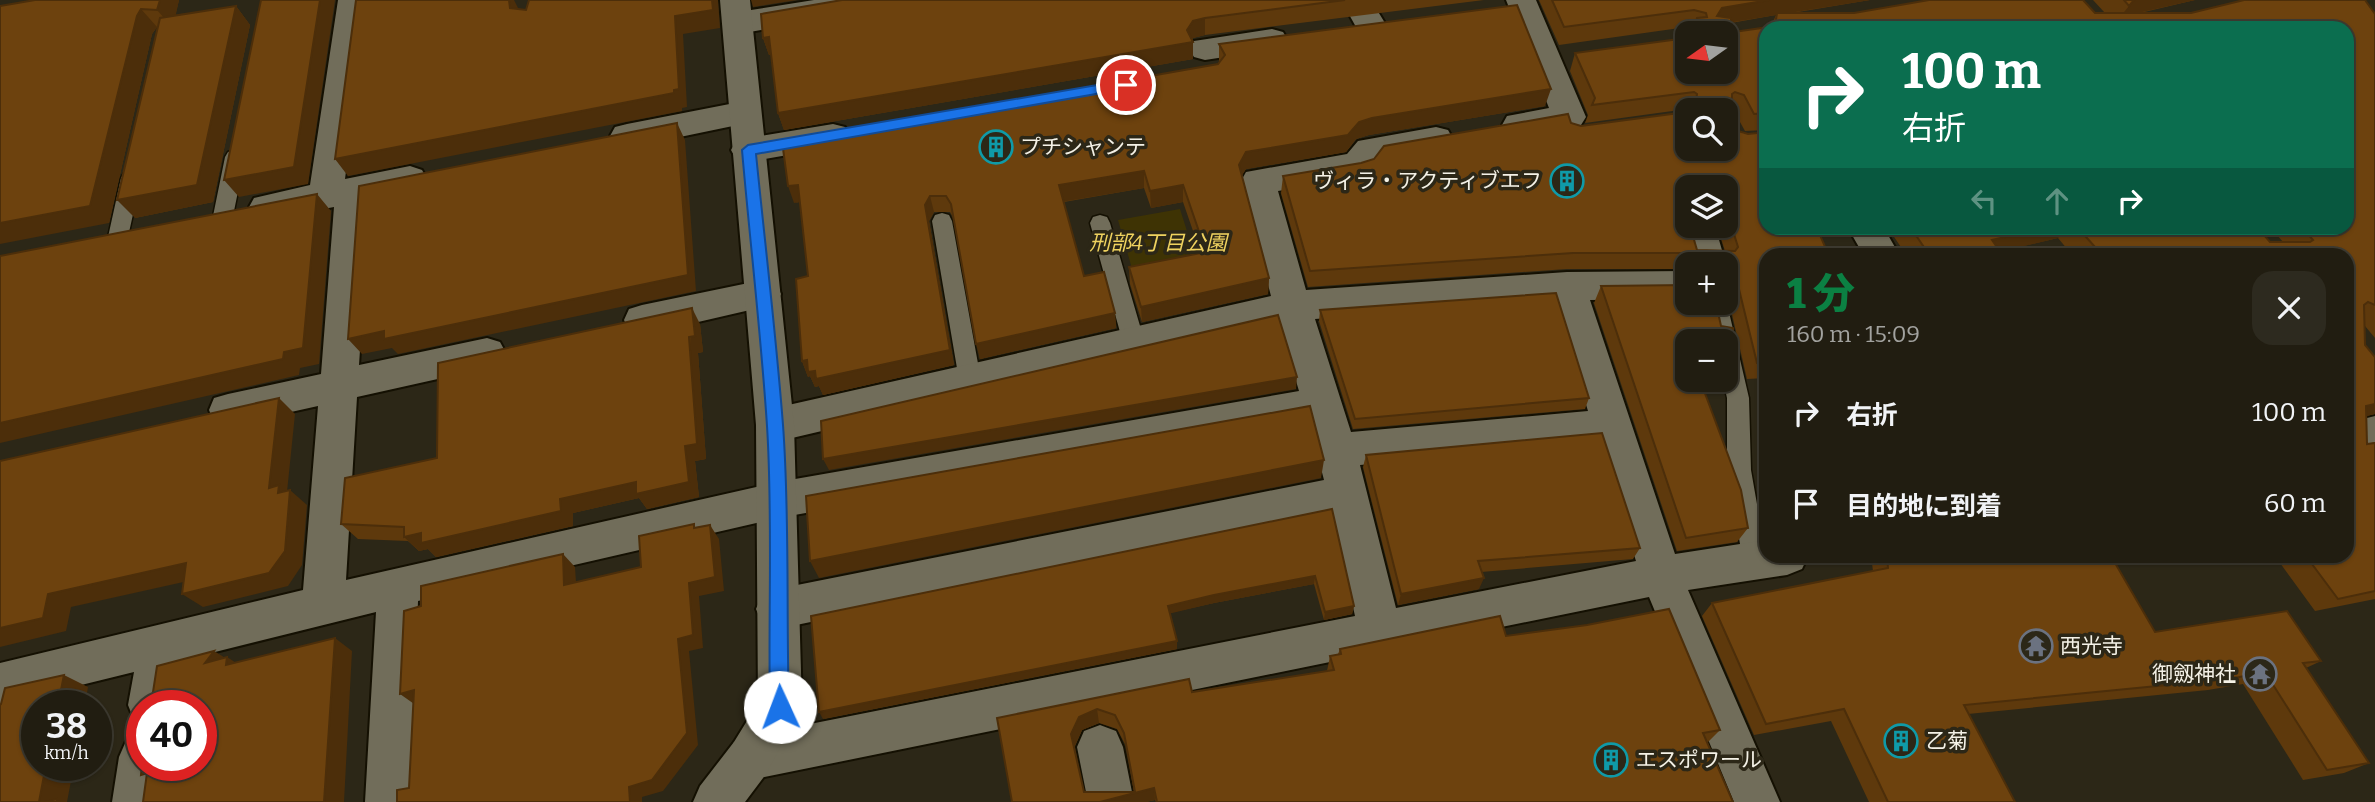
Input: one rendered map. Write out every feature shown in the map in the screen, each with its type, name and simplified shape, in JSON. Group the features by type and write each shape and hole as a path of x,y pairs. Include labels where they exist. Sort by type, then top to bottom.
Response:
{"street":[{"path":"323,606 339,385 339,193 354,0"},
{"path":"716,802 750,758 780,707 775,425 736,11 877,0"},
{"path":"1356,0 1372,28"},
{"path":"1380,631 1338,450 1292,306 1258,181 1357,166 1370,150 1476,132 1572,125 1559,59 1514,7"},
{"path":"1201,64 1295,37"},
{"path":"596,142 747,132 856,132"},
{"path":"210,219 447,172"},
{"path":"105,240 158,229"},
{"path":"775,425 1292,306 1567,286 1675,285"},
{"path":"1567,286 1661,575 1757,802"},
{"path":"612,326 763,294"},
{"path":"190,418 517,347"},
{"path":"0,684 398,587 778,500 1323,403"},
{"path":"1338,450 1612,425"},
{"path":"2354,438 2375,433"},
{"path":"777,608 1347,493"},
{"path":"750,758 1661,575 1759,561"},
{"path":"388,802 398,587"},
{"path":"152,690 160,645"},
{"path":"1100,747 1111,802"},
{"path":"135,802 138,781"}],"lane":[{"path":"210,219 239,135"},
{"path":"105,240 136,156"},
{"path":"942,221 970,380"},
{"path":"1100,223 1134,343"},
{"path":"1737,392 1740,470 1759,525"}],"green space":[{"name":"刑部4丁目公園","path":"1180,209 1198,266 1135,279 1118,220"}],"building":[{"path":"35,0 160,0 157,10 141,9 137,16 90,206 0,223 0,6"},
{"path":"261,0 320,0 294,167 224,180"},
{"path":"356,0 509,0 510,8 526,10 529,0 712,0 713,10 675,16 679,89 674,90 674,93 335,159"},
{"path":"842,0 1345,0 1193,21 1187,30 1193,42 778,113 769,37 763,38 761,14"},
{"path":"1552,0 1769,0 1722,8 1717,16 1731,18 1731,21 1697,21 1697,18 1707,17 1706,13 1694,10 1564,27"},
{"path":"1929,0 2083,0 2095,13 2191,13 2244,0 2365,0 2375,14 2375,305 2368,302 2364,305 2365,345 2375,357 2375,404 2366,406 2367,444 2375,443 2375,591 2338,599 2311,563 2354,563 2354,248 2096,248 2084,235 2264,235 2270,242 2313,240 2309,235 2354,235 2354,21 1776,21 1777,13 1854,13"},
{"path":"1517,5 1551,89 1372,118 1359,122 1348,135 1246,152 1239,165 1269,278 1141,307 1129,267 1206,252 1183,185 1150,191 1144,171 1059,185 1084,276 1104,272 1115,313 976,344 951,204 946,196 930,196 925,205 950,350 816,379 815,371 808,372 807,360 802,361 796,279 808,276 798,185 788,186 782,141 1218,64 1225,55 1219,44"},
{"path":"236,6 197,185 117,200 160,18"},
{"path":"1759,28 1759,114 1754,114 1744,95 1735,92 1732,98 1696,98 1694,92 1592,105 1595,98 1575,53 1675,40 1675,84 1738,84 1738,31"},
{"path":"1568,114 1571,123 1581,126 1675,114 1675,161 1738,161 1738,131 1748,134 1759,133 1759,235 1820,235 1826,248 1759,248 1759,363 1738,285 1738,252 1573,253 1310,271 1283,176 1361,163 1374,159 1384,146"},
{"path":"677,123 688,275 384,339 384,331 348,339 359,186"},
{"path":"317,194 303,348 284,352 283,359 0,423 0,256"},
{"path":"1916,235 2014,235 1992,240 1998,248 1925,248"},
{"path":"1675,285 1675,315 1719,315 1721,326 1733,328 1675,329 1675,392 1704,392 1741,490 1748,528 1686,538 1601,286"},
{"path":"1556,293 1589,398 1355,419 1320,310"},
{"path":"692,308 695,336 689,337 697,444 685,446 689,482 636,494 636,482 560,499 561,511 421,543 421,533 404,537 404,527 341,524 345,478 437,458 438,363"},
{"path":"1278,315 1297,377 823,459 821,421"},
{"path":"279,398 269,488 279,485 278,493 290,490 285,551 269,573 182,594 186,563 48,594 43,618 0,628 0,461"},
{"path":"1310,406 1324,460 810,561 806,496"},
{"path":"1602,433 1640,548 1478,561 1484,578 1401,594 1366,455"},
{"path":"1332,509 1354,606 1325,612 1315,576 1214,595 1168,606 1177,641 819,712 811,616"},
{"path":"694,524 694,528 710,525 715,577 689,583 693,635 678,639 687,733 652,780 629,787 630,802 397,802 397,790 409,788 414,690 400,694 404,611 421,606 421,586 563,554 564,585 641,567 639,536"},
{"path":"1888,563 2115,563 2155,632 2287,611 2321,661 2303,663 2369,763 2327,770 2265,672 2229,679 1964,705 2015,802 1888,802 1844,709 1766,724 1712,603 1888,568"},
{"path":"1669,609 1720,730 1703,733 1733,802 1157,802 1154,788 1100,802 1012,802 997,718 1189,679 1192,692 1334,670 1330,656 1341,654 1340,649 1500,616 1506,636 1587,625","holes":["1097,709 1115,715 1124,733 1135,792 1084,792 1071,734 1079,717"]},
{"path":"335,638 324,802 143,802 146,781 217,781 217,690 153,690 157,666 214,651 205,663 227,657 226,665"},
{"path":"64,675 61,690 21,690 21,781 43,781 39,802 0,802 0,705 5,688"}],"place":[{"name":"プチシャンテ","path":"996,147"},
{"name":"ヴィラ・アクティブエフ","path":"1567,181"},
{"name":"西光寺","path":"2036,646"},
{"name":"御劔神社","path":"2260,674"},
{"name":"乙菊","path":"1901,741"},
{"name":"エスポワール","path":"1611,760"}],"route":[{"path":"780,707 775,425 748,150 1126,85"}]}
